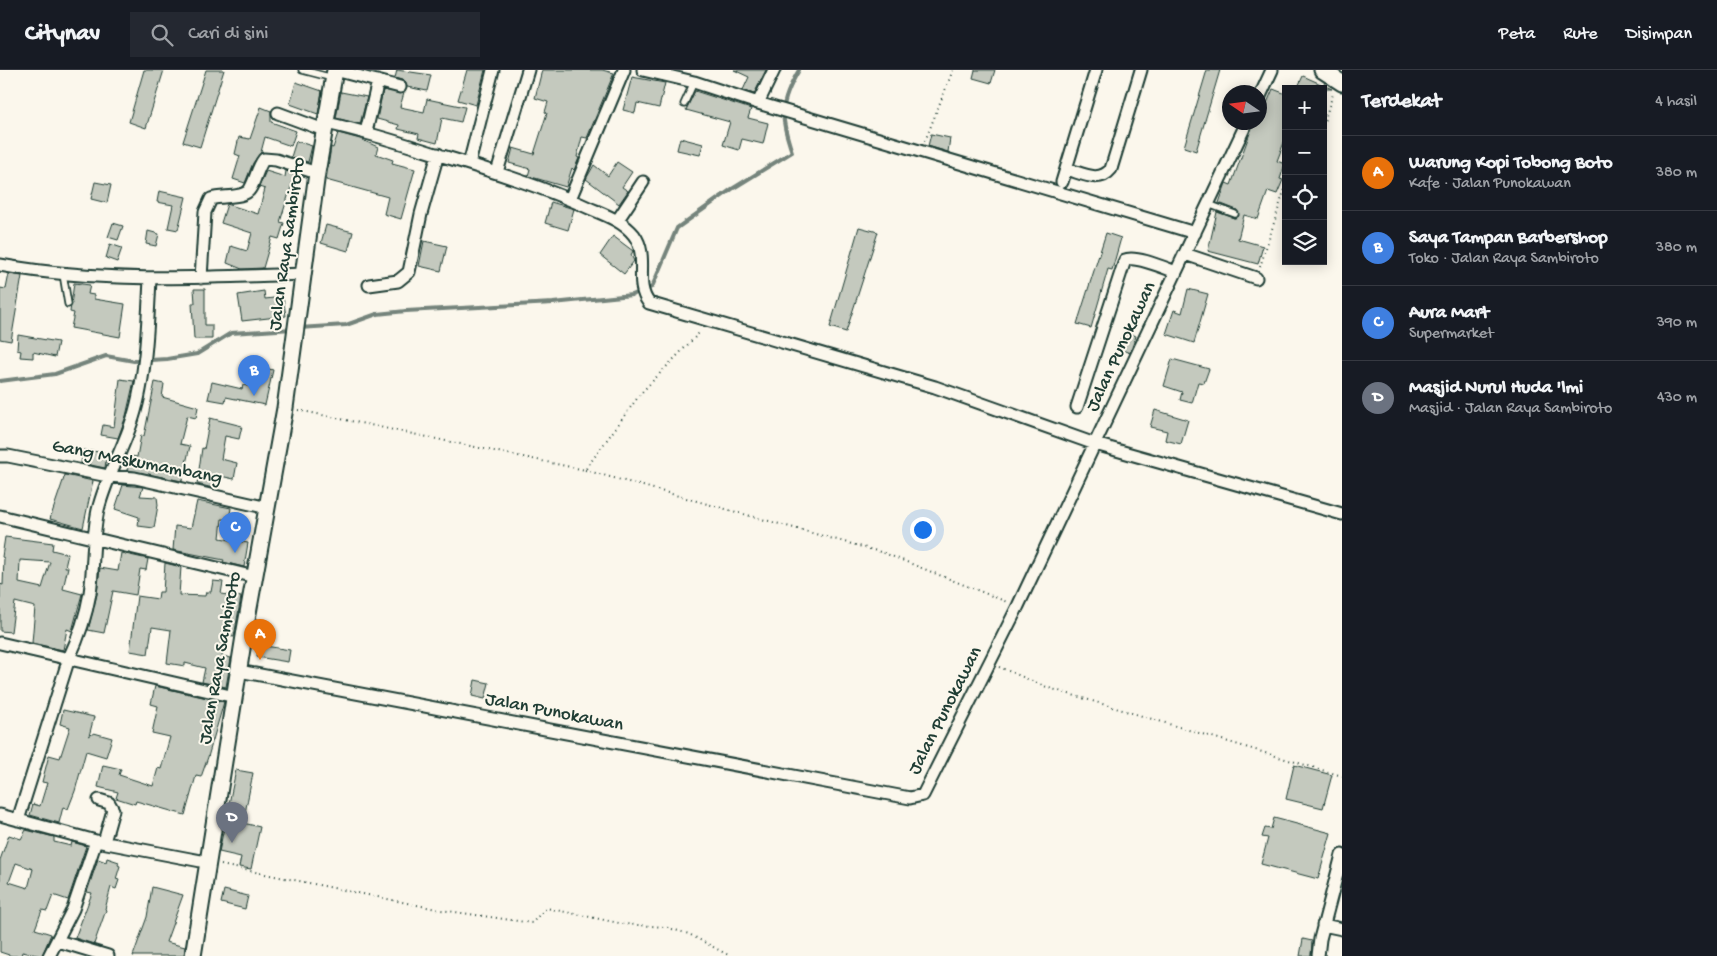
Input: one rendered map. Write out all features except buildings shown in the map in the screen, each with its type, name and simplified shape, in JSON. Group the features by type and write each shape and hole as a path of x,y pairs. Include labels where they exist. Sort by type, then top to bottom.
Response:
{"street":[{"path":"469,164 493,70"},
{"path":"497,172 528,70"},
{"path":"570,199 624,70"},
{"path":"643,70 694,82 777,109 1195,234"},
{"path":"758,103 774,70"},
{"path":"1062,182 1096,70"},
{"path":"1066,169 1099,179 1106,176 1111,169 1141,70"},
{"path":"1265,85 1272,70"},
{"path":"1322,70 1342,83"},
{"path":"334,73 400,87"},
{"name":"Jalan Raya Sambiroto","path":"192,956 206,862 285,408 317,173 334,73"},
{"path":"366,132 378,81"},
{"path":"278,113 325,126 366,132 497,172 570,199 617,221 633,234 640,244 642,292 649,303 709,322 935,386 1095,444 1342,514"},
{"name":"Jalan Punokawan","path":"239,671 915,799 923,795 1018,606 1243,130"},
{"path":"369,285 398,281 410,272 421,214 438,154"},
{"path":"201,278 205,212 211,199 246,194 250,190 258,166 264,159 276,160 317,173"},
{"path":"617,221 643,182"},
{"path":"1185,254 1256,278"},
{"path":"1076,407 1125,260 1129,258 1139,260 1176,272"},
{"path":"0,265 63,274 150,278 303,274"},
{"path":"18,820 69,658 79,636 90,592 93,536 108,476 134,417 142,373 150,278"},
{"name":"Gang Maskumambang","path":"0,456 108,476 135,478 268,508"},
{"path":"0,516 93,536 255,577"},
{"path":"0,643 235,697"},
{"path":"49,956 73,909 113,810 109,803 99,800"},
{"path":"0,815 100,842 206,862"},
{"path":"1318,956 1323,925 1342,855"},
{"path":"1323,925 1342,929"},
{"path":"58,941 108,956"}],"lane":[{"path":"302,70 334,73"},
{"path":"684,104 694,82"},
{"path":"1208,204 1235,214"},
{"path":"63,274 68,304"}],"path":[{"path":"920,152 953,70"},
{"path":"1327,112 1330,103"},
{"path":"1256,278 1282,197"},
{"path":"585,470 641,393 709,322"},
{"path":"285,408 585,470 884,552 1018,606"},
{"path":"990,663 1049,688 1342,776"},
{"path":"206,862 441,910 532,924 546,908 624,924 666,926 689,934 730,956"}],"waterway":[{"path":"299,328 346,325 377,314 406,311 553,303 632,295 652,287 677,228 732,189 792,152 785,129 784,110 788,92 799,70"},
{"path":"0,381 55,374 106,356 134,361 167,359 197,354 231,333 292,329"}],"place":[{"name":"Saya Tampan Barbershop","path":"254,396"},
{"name":"Aura Mart","path":"235,553"},
{"name":"Warung Kopi Tobong Boto","path":"260,660"},
{"name":"Masjid Nurul Huda 'lmi","path":"232,843"}]}
